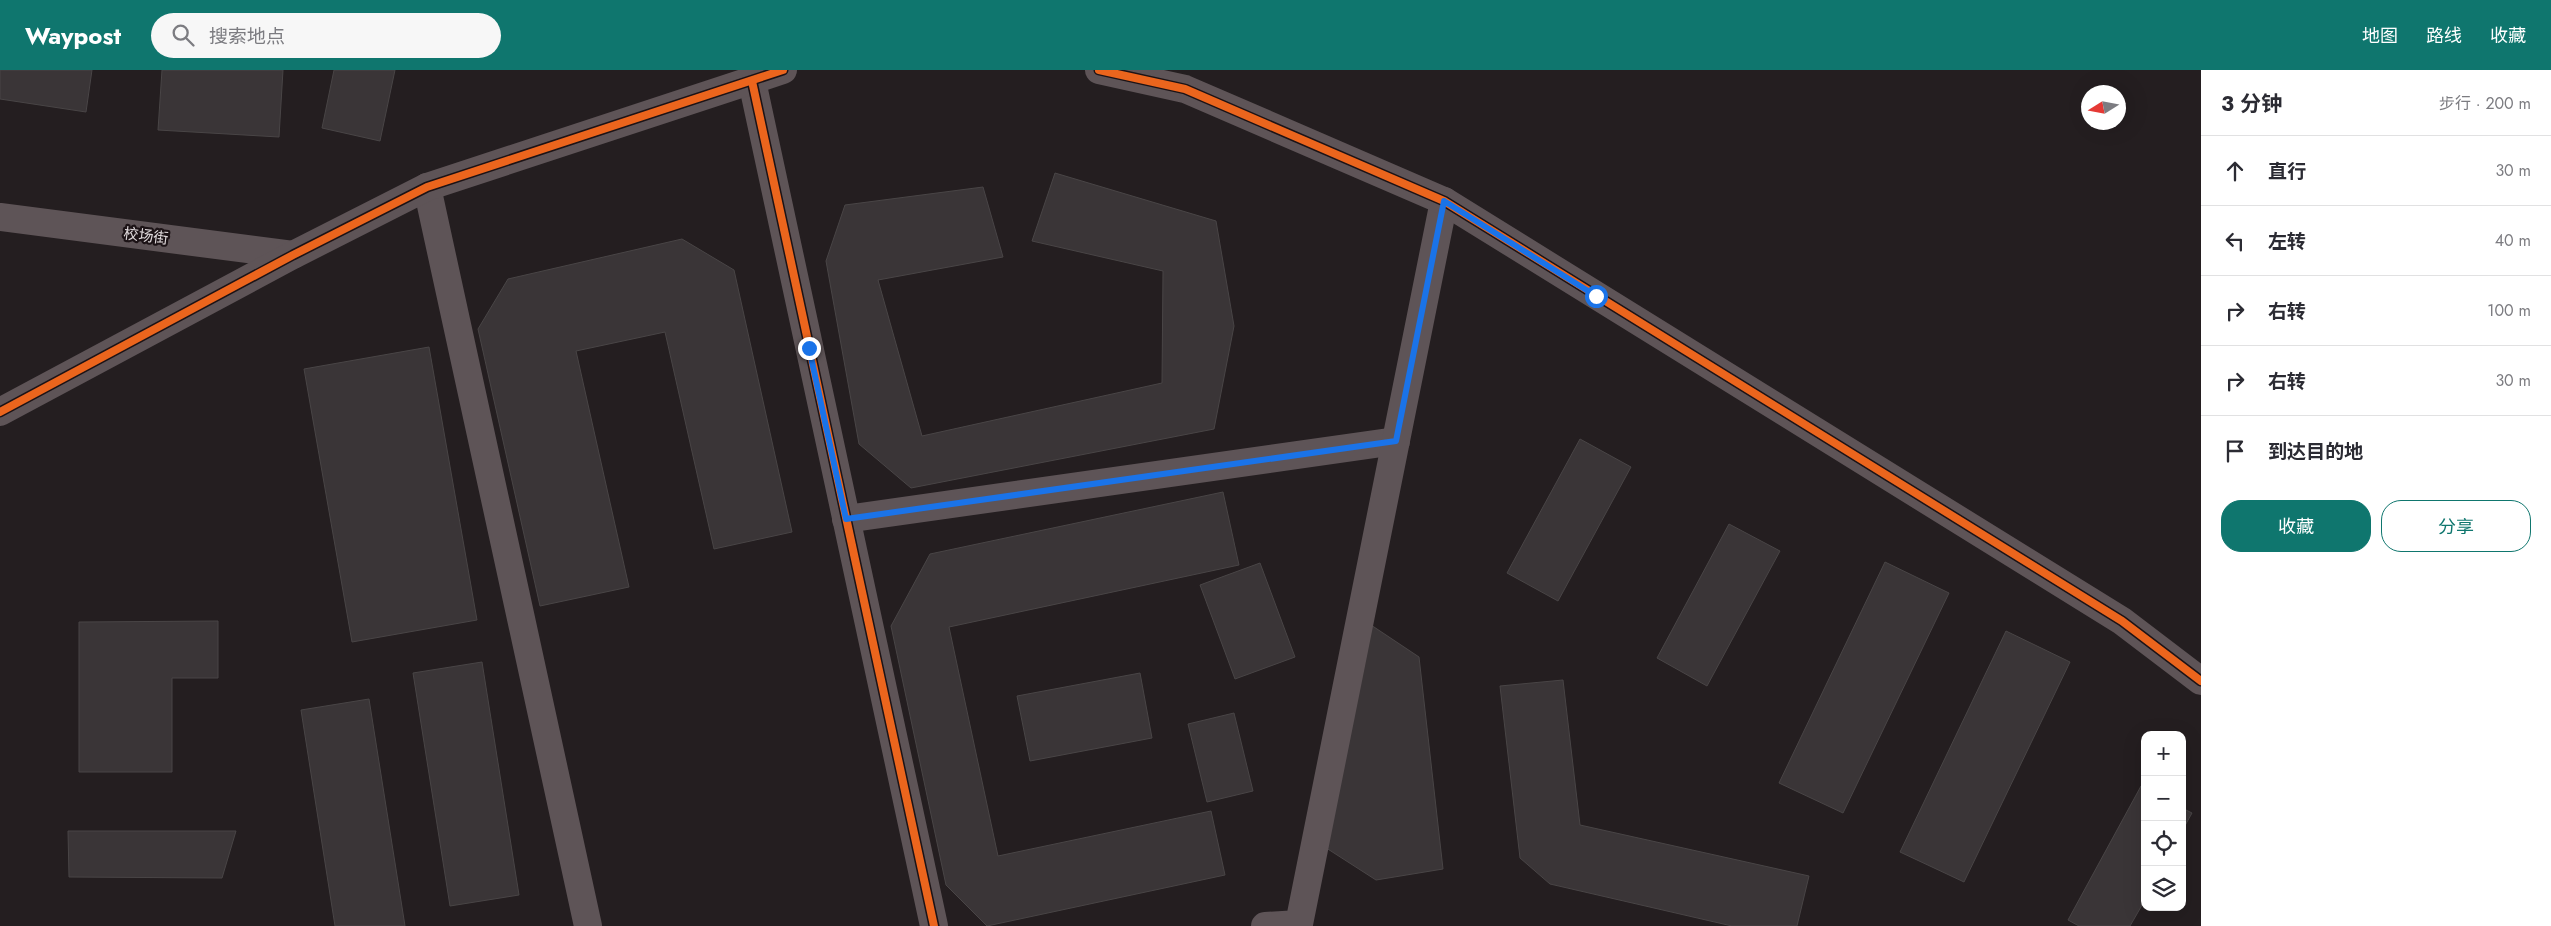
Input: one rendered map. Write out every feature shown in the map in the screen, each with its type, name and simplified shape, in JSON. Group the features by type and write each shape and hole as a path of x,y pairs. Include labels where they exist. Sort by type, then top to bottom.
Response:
{"street":[{"path":"0,412 293,254 427,187 783,70"},
{"path":"1099,70 1186,88 1444,201 2122,621 2201,681"},
{"path":"752,80 934,926"},
{"path":"427,187 588,926"},
{"path":"1265,926 1299,924 1444,201"},
{"name":"校场街","path":"0,217 293,254"},
{"path":"846,519 1396,441"}],"building":[{"path":"0,70 92,70 86,112 0,99"},
{"path":"162,70 283,70 279,137 158,130"},
{"path":"334,70 395,70 380,141 322,128"},
{"path":"1055,173 1216,221 1234,326 1214,429 911,488 859,444 826,261 845,205 983,187 1003,257 878,280 922,436 1162,383 1163,271 1032,241"},
{"path":"682,239 734,270 792,532 714,549 665,332 576,351 629,587 540,606 478,329 508,279"},
{"path":"429,347 477,620 352,642 304,369"},
{"path":"1580,439 1631,467 1558,601 1507,573"},
{"path":"1223,492 1239,565 949,627 998,856 1211,811 1225,875 987,926 946,885 891,626 930,554"},
{"path":"1729,524 1780,551 1707,686 1657,658"},
{"path":"1885,562 1949,593 1843,813 1779,783"},
{"path":"1260,563 1295,657 1235,679 1200,585"},
{"path":"218,621 218,678 172,678 172,772 79,772 79,622"},
{"path":"1368,623 1419,657 1443,869 1376,880 1320,844"},
{"path":"2006,631 2070,662 1964,882 1900,852"},
{"path":"482,662 519,895 450,906 413,673"},
{"path":"1140,673 1152,738 1030,761 1017,696"},
{"path":"1563,680 1580,825 1809,876 1797,926 1732,926 1550,884 1520,858 1500,686"},
{"path":"369,699 405,926 335,926 301,710"},
{"path":"1234,713 1253,791 1207,802 1188,724"},
{"path":"2141,786 2141,907 2130,926 2079,926 2068,920"},
{"path":"2186,810 2192,813 2186,824"},
{"path":"68,831 236,831 222,878 69,877"}],"cycle path":[{"path":"0,412 293,255 427,187 783,70"},
{"path":"1099,70 1185,89 1444,201 2122,621 2201,681"},
{"path":"752,81 934,926"}],"route":[{"path":"809,348 846,519 1396,441 1444,201 1596,296"}]}
